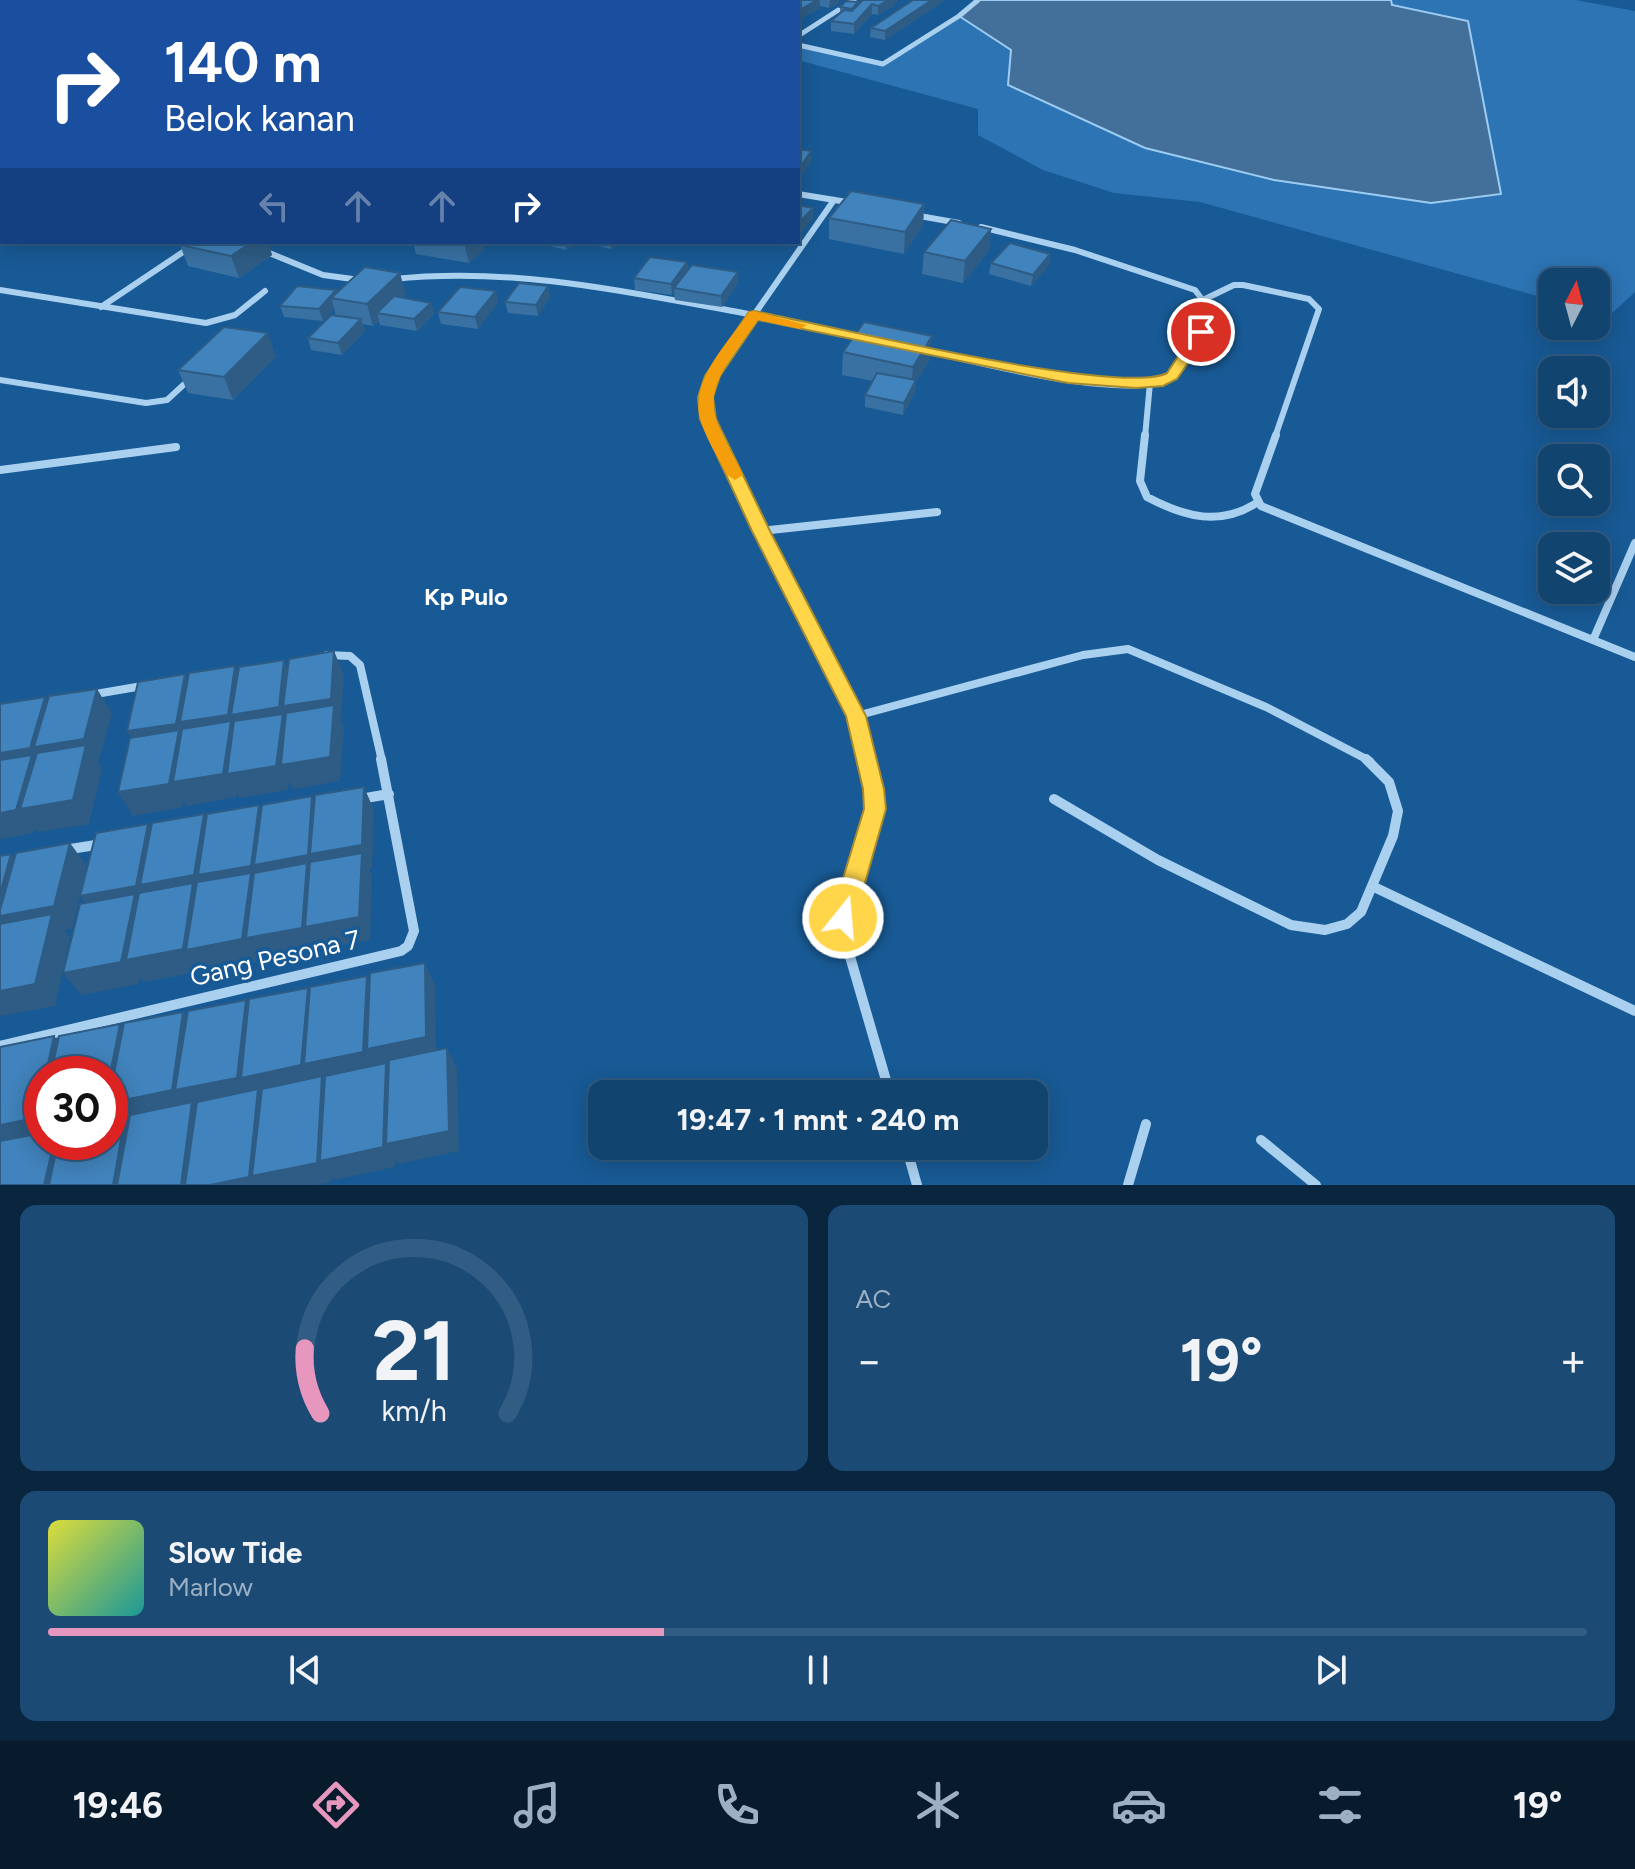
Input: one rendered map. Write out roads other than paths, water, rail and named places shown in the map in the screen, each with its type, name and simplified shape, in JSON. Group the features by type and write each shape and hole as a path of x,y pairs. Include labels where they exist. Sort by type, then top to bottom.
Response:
{"street":[{"path":"800,35 854,0"},
{"path":"800,45 883,64 959,16 978,0"},
{"path":"800,194 865,205"},
{"path":"834,200 713,376 705,397 708,419 761,531 856,716 874,789 875,809 842,929 886,1080"},
{"path":"910,214 1075,250 1195,290 1205,299 1207,319 1172,376 1150,383 1068,378 919,349"},
{"path":"253,247 323,275 371,280"},
{"path":"101,307 190,248"},
{"path":"382,281 421,275 514,275 754,315 874,340"},
{"path":"1205,299 1234,285 1243,285 1309,299 1319,309 1255,494 1265,509 1635,657"},
{"path":"0,290 213,323 235,315 265,291"},
{"path":"0,380 155,403 167,400 198,371"},
{"path":"1150,383 1140,481 1147,497 1180,512 1221,520 1243,514 1258,502"},
{"path":"0,470 176,447"},
{"path":"761,531 937,512"},
{"path":"1593,640 1635,543"},
{"path":"856,716 1083,655 1114,649 1140,652 1266,707 1370,761 1382,771 1398,811 1393,836 1361,912 1347,924 1325,930 1291,925 1158,860 1054,799"},
{"path":"315,656 343,655 357,659 389,794 343,802"},
{"path":"77,698 153,684"},
{"name":"Gang Pesona 7","path":"0,1046 406,948 413,939 414,931 389,794"},
{"path":"47,853 109,842"},
{"path":"1372,886 1635,1011"},
{"path":"1128,1185 1146,1124"},
{"path":"1261,1140 1316,1185"},
{"path":"910,1160 917,1185"}],"district":[{"name":"Kp Pulo","path":"466,596"}]}
